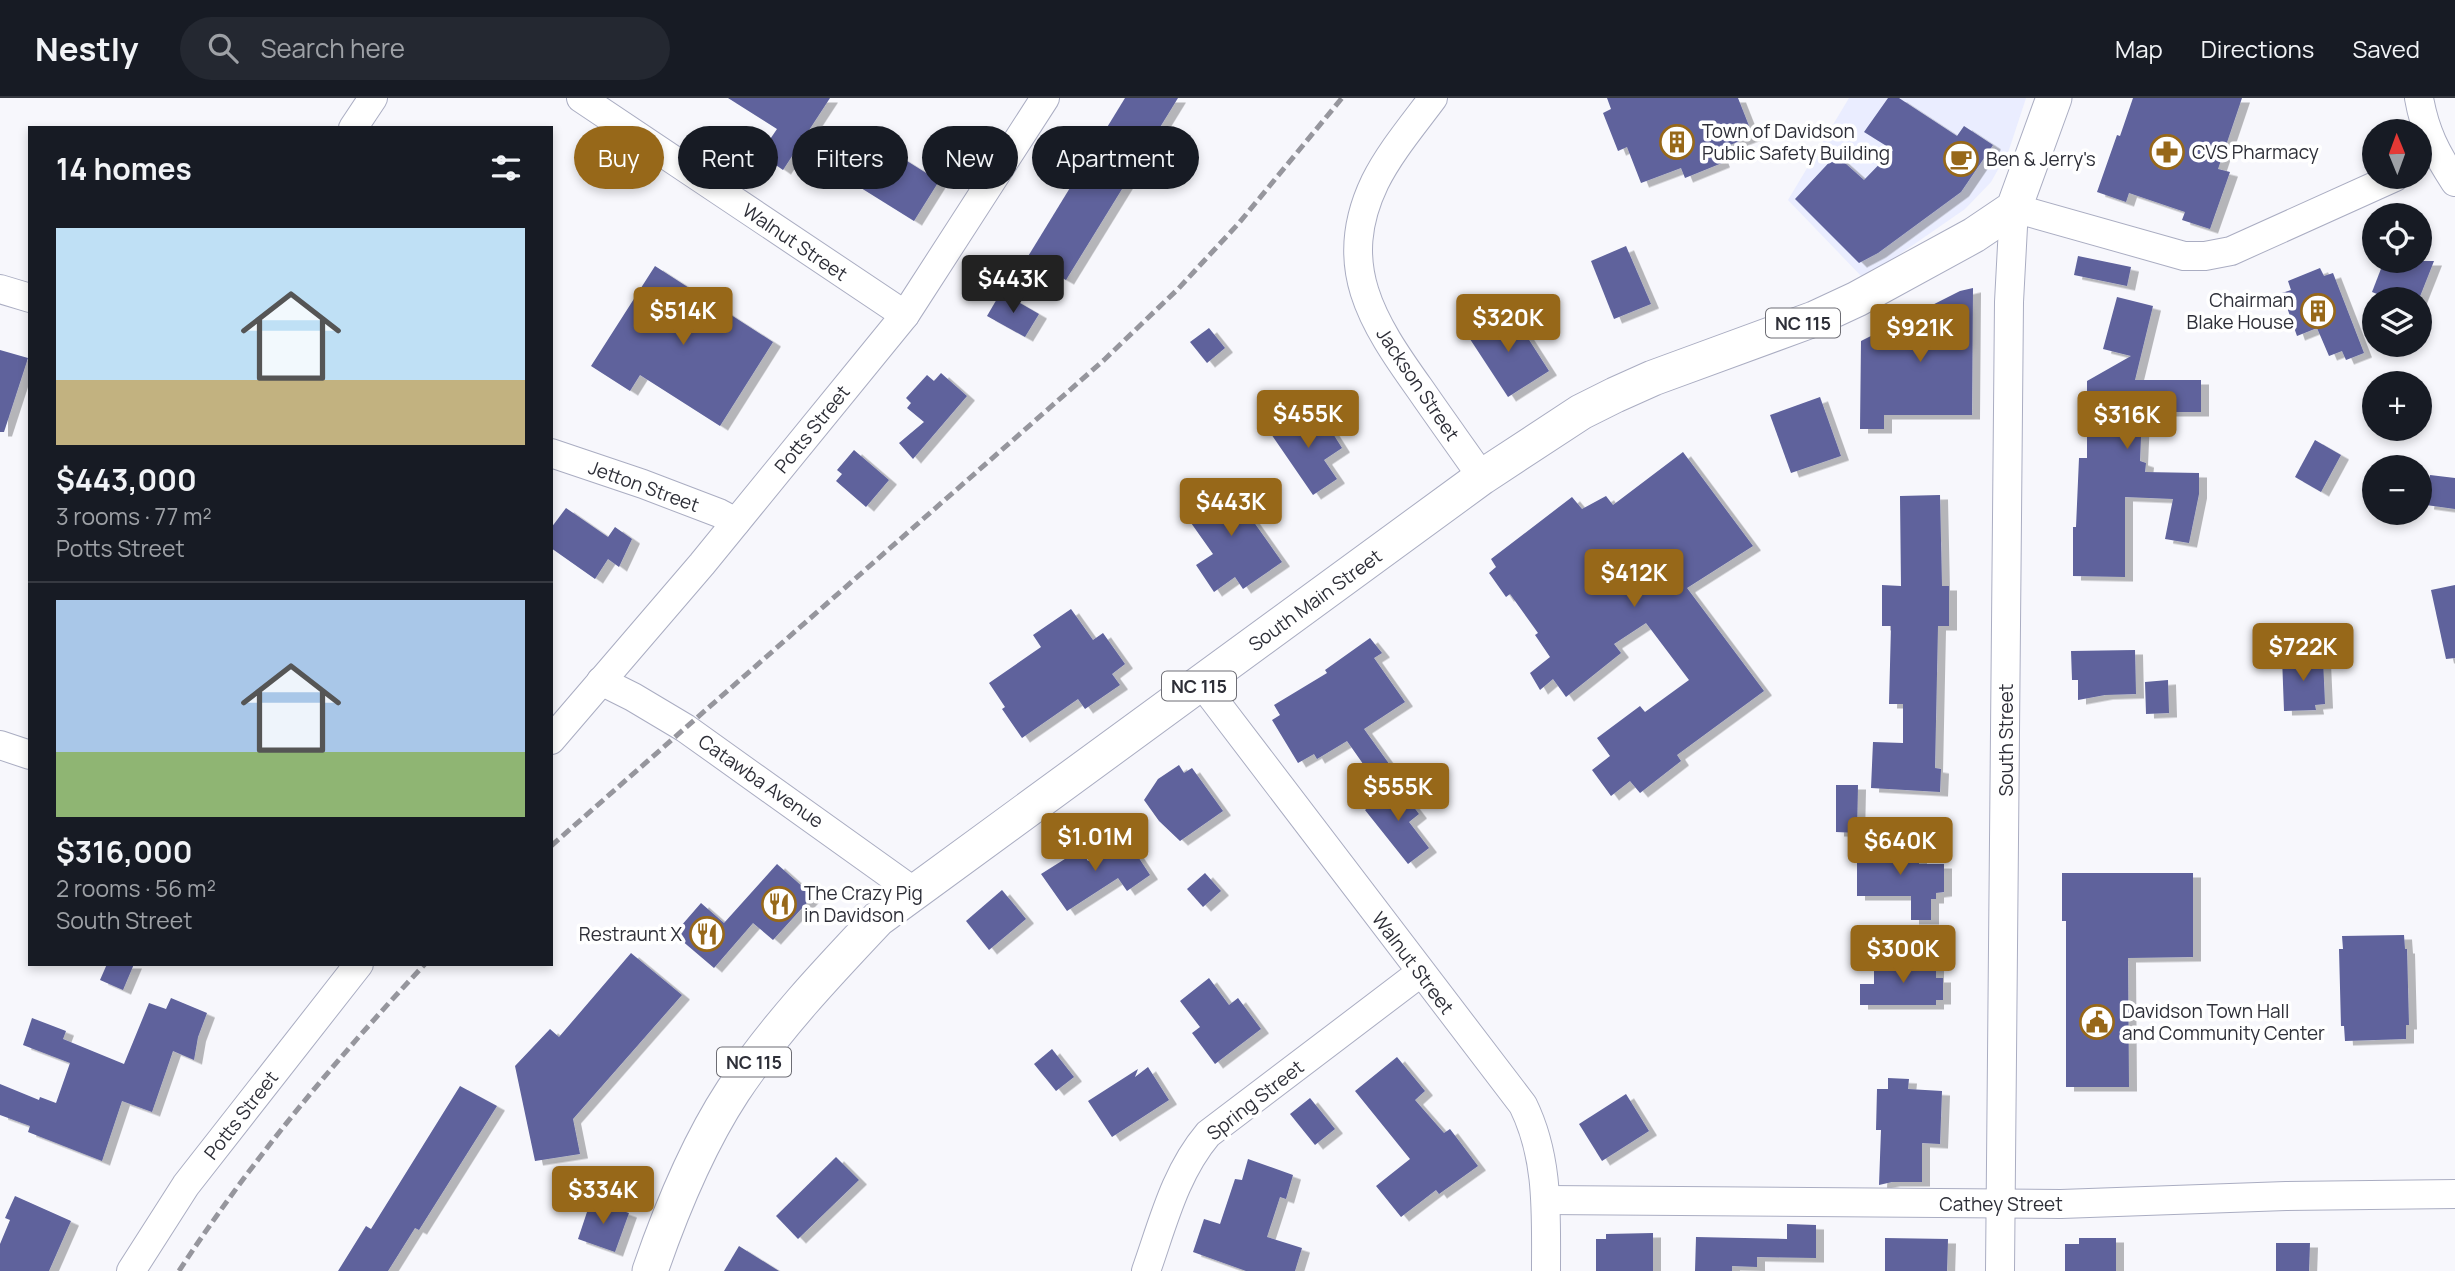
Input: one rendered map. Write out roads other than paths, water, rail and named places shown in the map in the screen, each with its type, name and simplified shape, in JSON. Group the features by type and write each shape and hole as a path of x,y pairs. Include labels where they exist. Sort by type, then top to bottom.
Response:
{"main road":[{"path":"2014,208 2054,98"},
{"name":"South Main Street","path":"650,1271 663,1233 696,1160 732,1092 804,998 878,919 913,891 1202,684 1482,477 1581,412 1653,378 1814,319 1857,299 1925,264 2014,208"}],"street":[{"path":"354,126 373,98"},
{"name":"Walnut Street","path":"581,98 905,316"},
{"name":"Potts Street","path":"553,738 736,522 905,316 1045,98"},
{"name":"Jackson Street","path":"1433,98 1376,181 1365,208 1359,239 1359,262 1364,294 1372,316 1387,343 1482,477"},
{"path":"2419,98 2423,119"},
{"path":"2432,163 2455,182"},
{"path":"2014,208 2184,256 2205,256 2231,251 2368,189"},
{"name":"South Street","path":"2000,1271 2009,302 2014,208"},
{"path":"0,289 28,297"},
{"name":"Jetton Street","path":"553,454 643,484 736,522"},
{"name":"Catawba Avenue","path":"601,681 634,697 685,728 913,891"},
{"name":"Walnut Street","path":"1202,684 1523,1105 1539,1145 1546,1200 1546,1271"},
{"path":"0,745 28,754"},
{"name":"Potts Street","path":"131,1271 186,1185 357,966"},
{"name":"Spring Street","path":"1146,1271 1177,1183 1196,1149 1209,1134 1420,973"},
{"name":"Cathey Street","path":"1546,1200 2000,1205 2455,1194"}],"railway":[{"path":"553,844 1104,360 1178,289 1239,223 1342,98"},
{"path":"179,1271 235,1190 295,1112 423,966"}],"place":[{"name":"Town of Davidson Public Safety Building","path":"1677,142"},
{"name":"CVS Pharmacy","path":"2167,152"},
{"name":"Ben & Jerry's","path":"1961,159"},
{"name":"Chairman Blake House","path":"2318,311"},
{"name":"The Crazy Pig in Davidson","path":"779,904"},
{"name":"Restraunt X","path":"707,934"},
{"name":"Davidson Town Hall and Community Center","path":"2097,1022"}]}
